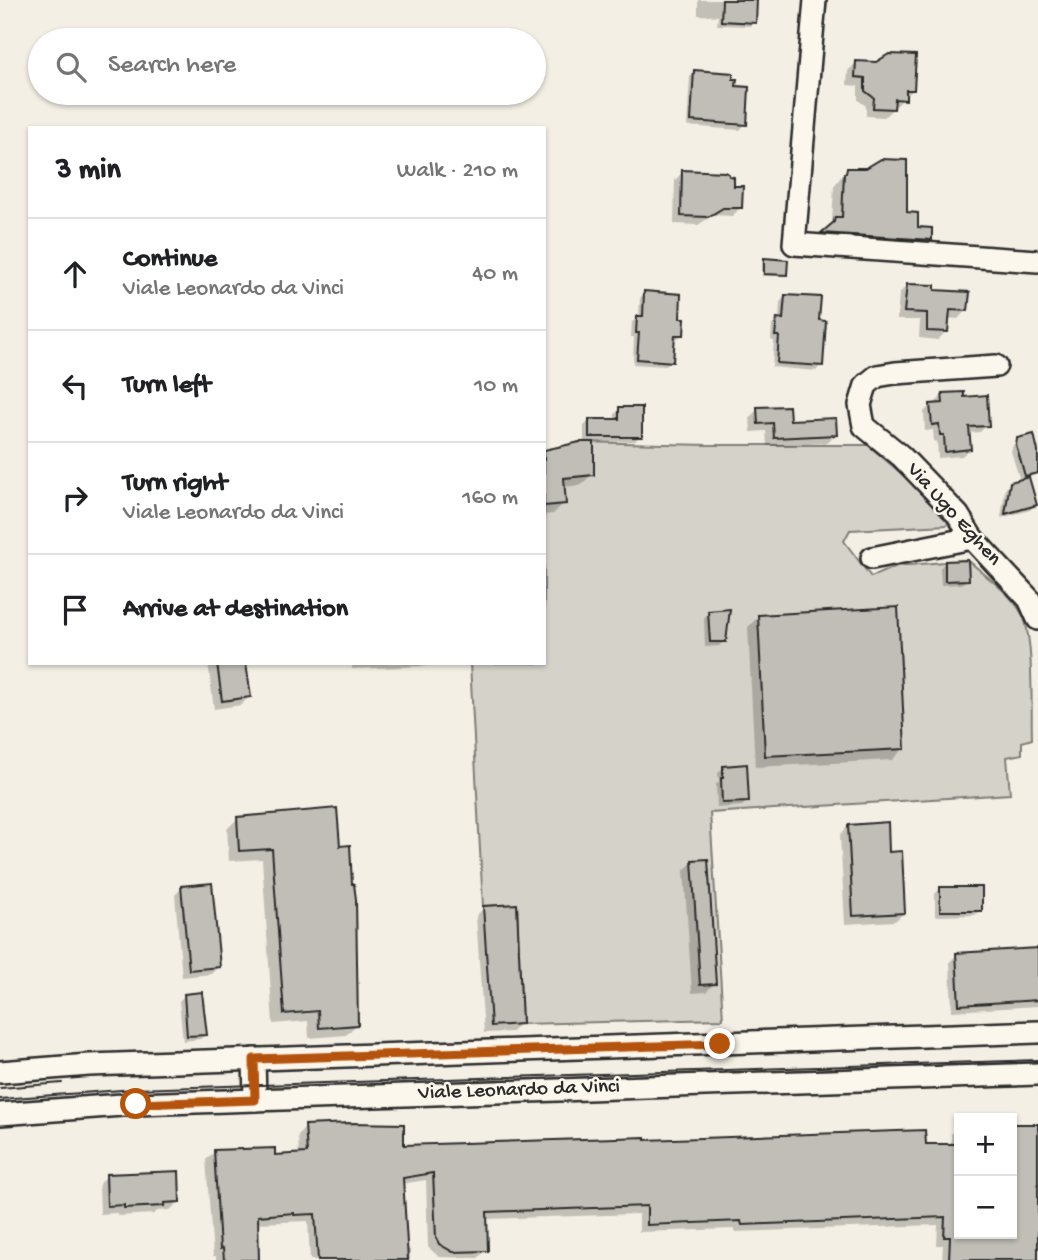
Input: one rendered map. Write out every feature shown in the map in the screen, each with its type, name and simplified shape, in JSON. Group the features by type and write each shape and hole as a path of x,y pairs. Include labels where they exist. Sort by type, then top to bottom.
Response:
{"street":[{"path":"815,0 794,244 1038,261"},
{"name":"Via Ugo Eghen","path":"996,366 877,376 866,385 860,405 864,426 901,456 958,515 972,538 1028,598 1038,619"},
{"path":"873,558 972,538"},
{"name":"Viale Leonardo da Vinci","path":"0,1072 89,1065 1038,1032"},
{"path":"254,1059 255,1100"},
{"name":"Viale Leonardo da Vinci","path":"0,1114 136,1104 1038,1074"}],"shaded area":[{"path":"578,442 868,445 951,516 947,525 850,530 844,541 871,577 897,566 968,560 1011,599 1026,624 1032,693 1032,739 1022,742 1022,754 1007,757 1010,794 710,813 723,1019 522,1024 517,905 483,906 470,665 546,665 546,451 578,445"}],"building":[{"path":"722,0 757,0 756,23 721,21"},
{"path":"889,54 916,55 914,90 906,90 906,100 895,99 894,109 873,108 874,98 865,91 865,78 855,77 856,61 876,62"},
{"path":"694,70 733,73 733,79 737,79 736,86 749,87 747,125 691,121"},
{"path":"881,159 907,160 907,212 918,213 918,227 932,228 932,240 821,233 834,222 835,217 842,217 844,173 847,168 866,168"},
{"path":"682,170 725,172 734,177 734,186 743,186 742,208 723,208 708,217 681,216"},
{"path":"764,258 788,260 787,275 764,274"},
{"path":"907,284 935,285 935,290 970,292 968,311 950,310 948,332 927,331 927,313 904,312"},
{"path":"644,291 681,294 680,318 685,318 684,335 675,335 673,362 637,359 637,316 643,316"},
{"path":"785,295 821,297 819,320 826,321 823,366 777,363 777,318 783,319"},
{"path":"964,392 964,397 987,395 989,426 969,427 971,449 945,452 944,435 940,435 939,424 932,425 930,404 943,403 942,393"},
{"path":"789,406 790,420 836,418 837,435 774,438 773,423 758,424 757,407"},
{"path":"619,407 642,407 642,437 589,437 589,419 619,419"},
{"path":"1034,434 1038,451 1038,473 1025,476 1016,445 1017,438"},
{"path":"580,442 594,442 594,475 564,478 566,504 546,506 546,450"},
{"path":"1029,477 1037,505 1005,514 1010,482"},
{"path":"968,560 969,580 945,581 945,561"},
{"path":"898,607 905,749 765,756 758,615"},
{"path":"730,609 726,642 710,642 708,611"},
{"path":"217,665 246,665 251,697 222,701"},
{"path":"747,764 749,802 722,803 723,766"},
{"path":"337,808 340,846 350,845 352,884 356,899 358,1025 319,1028 318,1011 284,1014 272,849 239,851 237,817"},
{"path":"888,822 889,852 902,851 905,913 853,916 848,825"},
{"path":"708,859 716,984 700,985 692,860"},
{"path":"212,883 220,967 189,970 181,886"},
{"path":"940,887 982,887 982,911 940,911"},
{"path":"517,904 522,1024 491,1026 483,906"},
{"path":"1038,948 1038,1000 959,1005 956,953"},
{"path":"202,992 207,1035 187,1036 184,994"},
{"path":"404,1124 404,1145 925,1130 926,1144 954,1144 954,1239 1017,1239 1017,1124 1038,1124 1038,1260 949,1260 950,1237 944,1237 945,1217 742,1225 741,1221 647,1225 647,1206 487,1212 488,1251 453,1252 439,1244 436,1238 433,1173 403,1178 408,1260 318,1260 315,1214 294,1213 258,1216 259,1260 224,1260 223,1248 220,1249 214,1150 275,1148 275,1155 307,1153 305,1125"},
{"path":"179,1171 180,1202 164,1203 164,1206 107,1206 106,1174"}],"tram line":[{"path":"0,1099 135,1089 1038,1060"},
{"path":"0,1088 62,1083"}],"route":[{"path":"136,1104 255,1100 254,1059 720,1044"}]}
